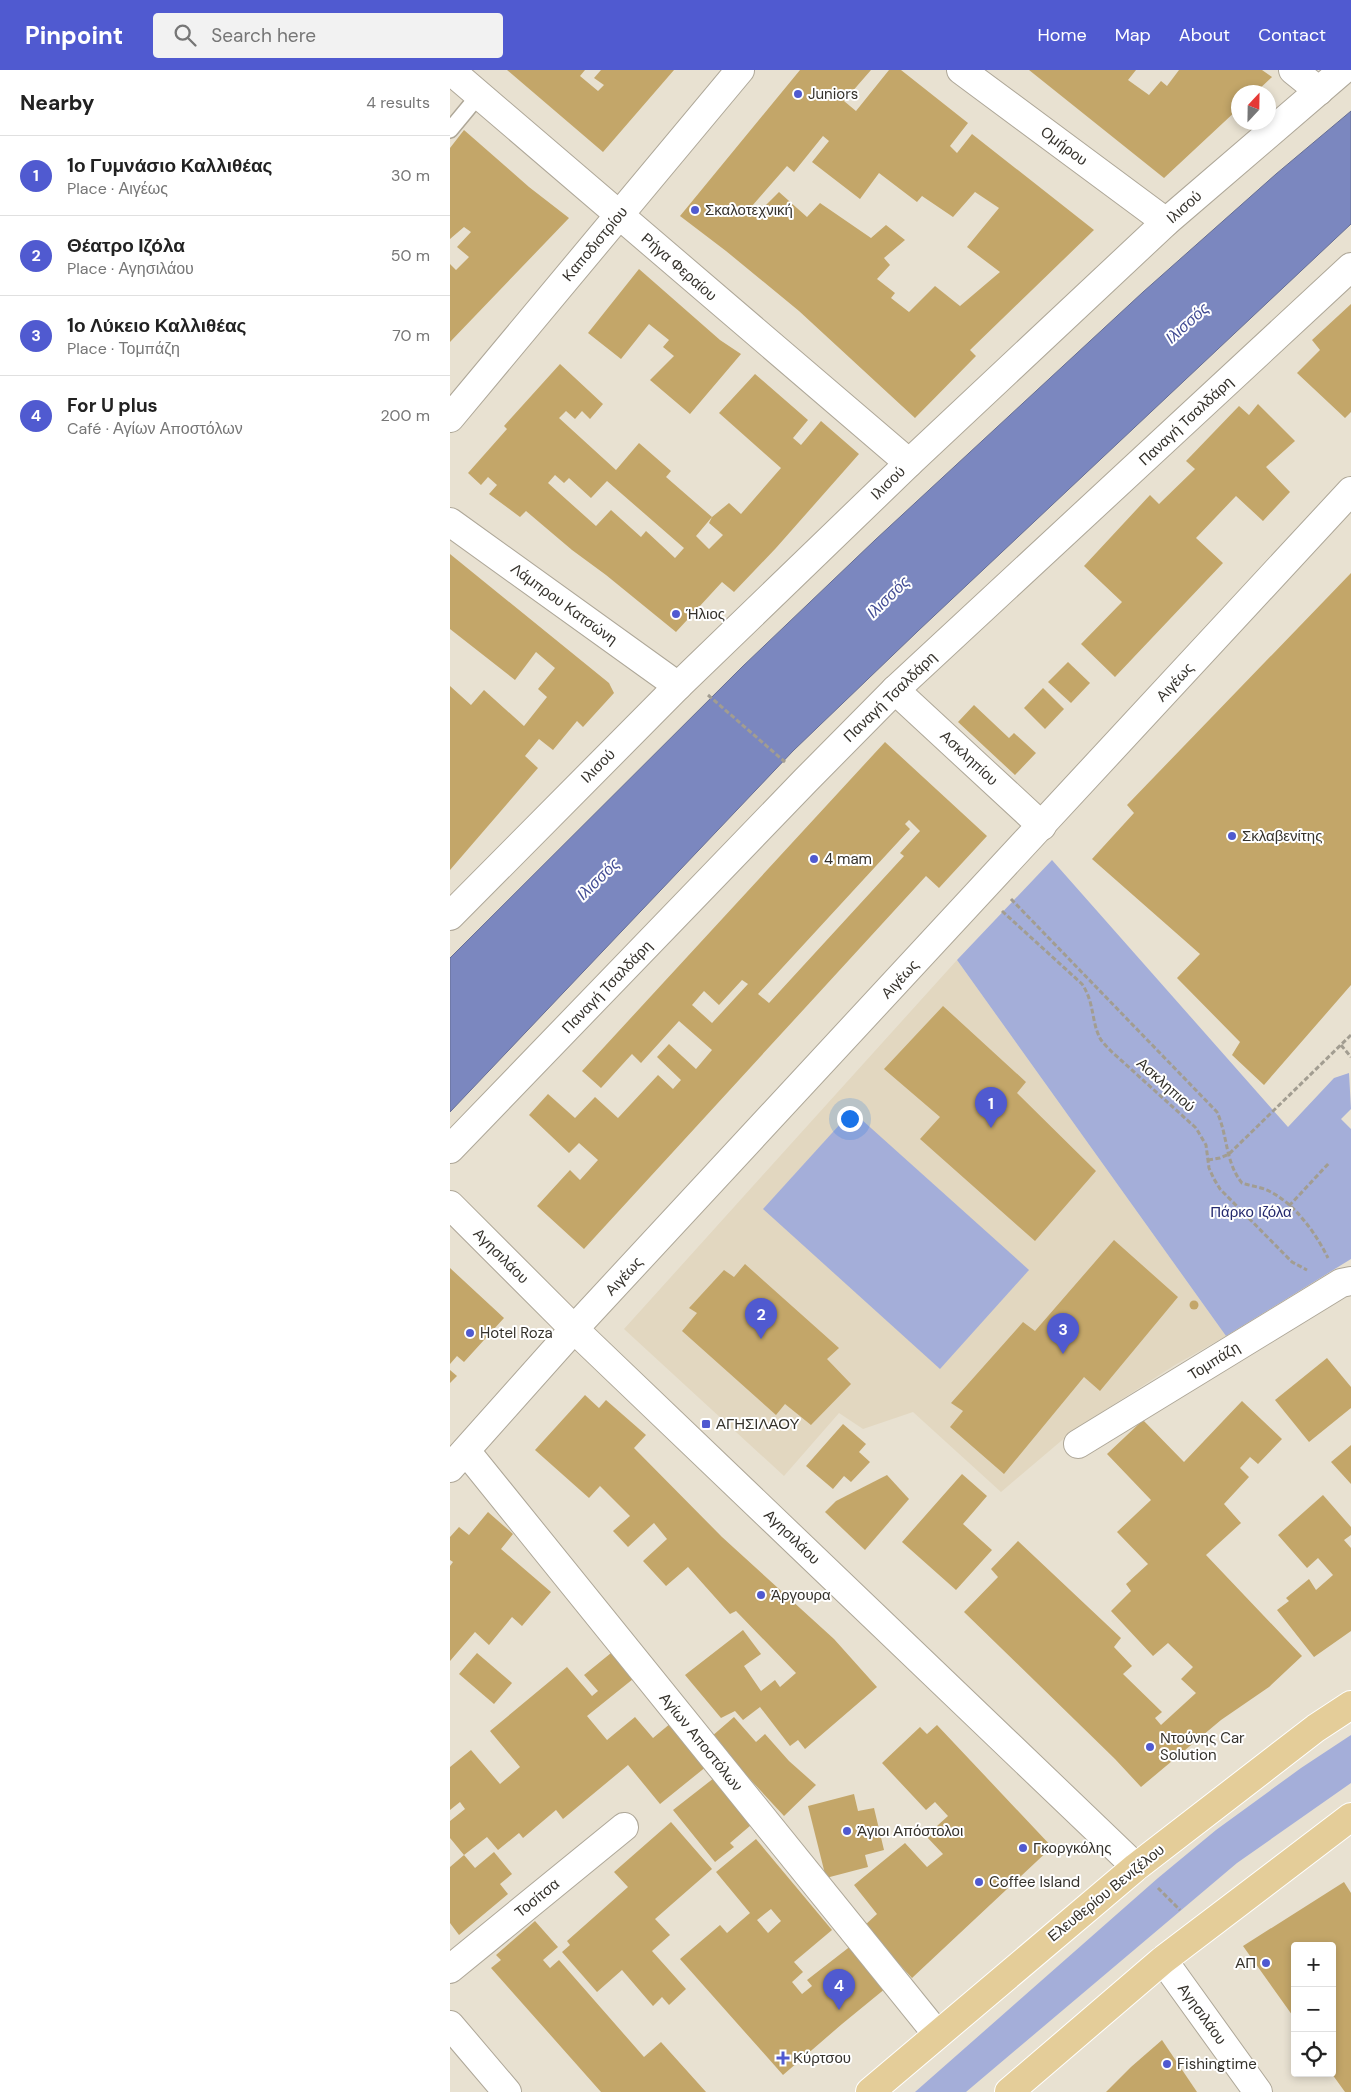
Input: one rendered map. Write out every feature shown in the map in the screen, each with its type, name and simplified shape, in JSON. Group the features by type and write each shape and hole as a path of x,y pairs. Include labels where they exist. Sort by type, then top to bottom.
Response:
{"main road":[{"name":"Ελευθερίου Βενιζέλου","path":"870,2092 1136,1867 1316,1728 1351,1705"},
{"path":"1009,2092 1163,1960 1351,1817"}],"street":[{"name":"Ρήγα Φεραίου","path":"450,70 478,84 619,215 909,463"},
{"name":"Καποδιστρίου","path":"450,418 740,70"},
{"name":"Ομήρου","path":"961,70 1166,222"},
{"path":"1293,70 1319,91"},
{"name":"Ιλισού","path":"450,916 678,686 909,463 1166,222 1343,70"},
{"name":"Παναγή Τσαλδάρη","path":"450,1149 895,690 1351,267"},
{"name":"Αιγέως","path":"458,1459 574,1329 987,886 1351,491"},
{"name":"Λάμπρου Κατσώνη","path":"450,522 678,686"},
{"name":"Ασκληπίου","path":"895,690 1042,826"},
{"name":"Αγησιλάου","path":"450,1205 574,1329 1136,1867"},
{"name":"Τομπάζη","path":"1078,1444 1346,1282"},
{"name":"Αγίων Αποστόλων","path":"458,1459 937,2034"},
{"name":"Τοσίτσα","path":"450,1969 624,1827"},
{"name":"Αγησιλάου","path":"1163,1960 1258,2092"},
{"path":"450,2026 507,2092"}],"lane":[{"path":"450,130 478,84"}],"path":[{"path":"707,695 787,763"},
{"path":"987,886 1217,1112 1224,1128 1231,1166 1242,1183 1268,1190 1289,1206 1309,1226 1346,1282"},
{"name":"Ασκληπιού","path":"987,886 1082,984 1088,993 1101,1040 1196,1128 1206,1145 1214,1179 1220,1188 1292,1262 1311,1272 1335,1277 1346,1282"},
{"path":"1208,1160 1229,1154 1351,1034"},
{"path":"1341,1045 1351,1057"},
{"path":"1289,1206 1329,1163"},
{"path":"1136,1867 1202,1931"}],"shaded area":[{"path":"957,960 1226,1336 1175,1365 1074,1430 1001,1492 913,1412 863,1429 839,1413 784,1476 624,1329"}],"green space":[{"name":"Πάρκο Ιζόλα","path":"1052,860 1288,1127 1334,1078 1349,1073 1351,1109 1341,1119 1351,1129 1351,1259 1226,1336 957,960"},
{"path":"852,1111 1029,1270 940,1369 763,1209"},
{"path":"1351,1735 1351,1783 1237,1863 966,2092 915,2092 1158,1878 1216,1830 1301,1768"}],"water":[{"name":"Ιλισσός","path":"1351,111 1351,224 793,751 450,1112 450,958 742,667 875,540 1143,292 1276,174"}],"building":[{"path":"507,70 585,70 580,76 598,91 604,85 594,78 601,70 674,70 603,152"},
{"path":"800,70 871,70 844,101 856,111 889,70 901,70 968,123 950,146 957,153 972,134 1094,230 970,350 976,356 915,418 799,311 680,216","holes":["823,136 829,141 812,162 860,199 879,173 917,202 922,196 953,217 975,192 999,208 967,247 1000,272 960,306 935,286 909,312 891,298 895,293 877,279 890,265 884,258 905,240 886,225 871,238 820,203 807,217 779,192 758,213 752,206 787,166 794,172"]},
{"path":"1029,70 1136,70 1128,80 1149,95 1161,81 1167,86 1179,70 1262,70 1272,77 1263,85 1231,85 1231,116 1164,178"},
{"path":"464,130 529,187 569,218 450,342 450,264 456,270 469,257 457,247 471,232 464,227 450,239 450,148"},
{"path":"639,269 720,340 741,354 690,414 650,380 674,356 663,347 669,340 649,324 621,359 588,333"},
{"path":"1351,304 1351,412 1345,418 1297,373 1320,350 1312,340"},
{"path":"560,364 603,404 590,419 582,411 575,419 566,411 559,418 616,470 639,443 671,471 666,477 712,517 729,503 741,514 781,468 719,413 755,374 808,420 793,438 801,445 821,421 859,454 776,548 734,592 722,582 676,632 526,511 520,517 489,494 497,485 488,477 481,485 468,473 507,429 504,426","holes":["555,475 564,483 569,478 591,498 607,481 684,548 675,558 646,531 641,537 611,510 596,526 548,483","712,517 709,523 723,535 709,549 696,536"]},
{"path":"1258,404 1295,441 1266,467 1290,492 1263,521 1236,496 1196,538 1223,563 1115,677 1081,644 1122,602 1084,566 1150,495 1159,504 1195,469 1186,461 1239,406 1249,415"},
{"path":"450,554 609,683 614,693 583,727 577,721 553,750 539,739 525,756 538,768 450,870 450,686 471,705 484,690 524,726 547,697 538,689 555,668 536,652 515,680 450,629"},
{"name":"Σκλαβενίτης","path":"1351,573 1351,985 1264,1085 1232,1055 1240,1042 1177,978 1200,954 1092,859 1134,813 1127,805"},
{"path":"1068,662 1090,683 1071,703 1048,682"},
{"path":"1043,688 1064,709 1045,729 1024,708"},
{"path":"974,705 1009,738 1014,733 1036,753 1015,775 958,722"},
{"path":"885,742 987,836 939,888 926,876 584,1249 537,1206 570,1170 580,1180 598,1160 579,1143 569,1153 529,1115 548,1094 575,1118 595,1097 618,1118 658,1075 673,1089 681,1080 657,1057 669,1044 696,1069 712,1050 679,1021 641,1063 632,1054 601,1088 582,1071","holes":["909,820 920,831 900,853 904,856 769,1003 758,994 910,829 905,824","742,980 748,984 712,1023 692,1005 704,991 719,1005"]},
{"path":"943,1006 1026,1082 1017,1093 1096,1171 1035,1241 920,1139 940,1117 884,1069"},
{"path":"1114,1240 1178,1297 1100,1391 1084,1377 1004,1474 950,1427 963,1411 951,1403 1023,1322 1035,1331"},
{"path":"745,1264 839,1348 827,1359 851,1384 811,1425 785,1404 776,1415 682,1331 697,1313 689,1308 724,1270 734,1277"},
{"name":"Hotel Roza","path":"450,1268 504,1318 464,1362 457,1356 450,1364"},
{"path":"1194,1300 1199,1305 1194,1310 1189,1305"},
{"path":"1327,1358 1351,1387 1351,1408 1309,1442 1275,1400"},
{"path":"450,1370 457,1376 450,1383"},
{"path":"585,1395 599,1408 606,1400 646,1435 634,1448 722,1537 834,1639 877,1687 805,1749 798,1740 790,1746 760,1707 743,1720 735,1711 721,1718 685,1675 743,1630 761,1654 744,1666 761,1691 775,1680 780,1687 796,1673 736,1611 730,1614 688,1567 666,1586 643,1561 667,1539 654,1523 628,1547 613,1531 630,1516 600,1486 589,1498 535,1450"},
{"path":"1242,1401 1282,1439 1258,1464 1250,1457 1240,1468 1249,1477 1224,1504 1241,1523 1206,1555 1302,1656 1269,1687 1221,1720 1141,1787 1115,1759 964,1612 998,1577 991,1569 1018,1541 1121,1638 1114,1647 1132,1666 1123,1674 1162,1712 1155,1718 1161,1725 1196,1693 1181,1679 1193,1667 1168,1643 1153,1656 1111,1611 1131,1591 1126,1584 1148,1564 1117,1532 1151,1500 1107,1454 1143,1420 1184,1462"},
{"path":"843,1424 866,1444 859,1452 870,1462 851,1482 844,1476 833,1489 806,1466"},
{"path":"1351,1445 1351,1484 1331,1462"},
{"path":"962,1474 987,1496 963,1524 992,1550 956,1590 902,1542"},
{"path":"887,1475 909,1499 865,1550 825,1512 836,1501"},
{"path":"1323,1495 1351,1527 1351,1535 1344,1540 1351,1548 1351,1631 1314,1657 1277,1610 1289,1601 1286,1598 1309,1579 1316,1590 1333,1575 1318,1558 1307,1568 1278,1535"},
{"path":"488,1512 513,1534 501,1549 551,1592 522,1626 512,1617 489,1645 475,1632 450,1661 450,1566 453,1562 450,1560 450,1537 459,1527 469,1535"},
{"path":"477,1653 512,1683 494,1704 459,1674"},
{"path":"611,1653 633,1679 587,1716 607,1740 635,1717 653,1738 671,1723 707,1766 660,1804 628,1765 563,1819 556,1810 523,1838 519,1833 498,1850 487,1837 464,1855 450,1838 450,1821 465,1809 460,1802 450,1810 450,1767 471,1750 500,1784 520,1767 490,1731 567,1667 592,1696 598,1691 584,1675"},
{"path":"734,1717 756,1742 765,1734 789,1761 816,1785 784,1816 711,1737"},
{"path":"937,1725 1052,1847 912,1978 864,1926 877,1914 854,1885 905,1843 927,1867 943,1854 926,1836 948,1816 935,1802 926,1810 882,1763 920,1727 927,1734"},
{"path":"714,1778 751,1825 730,1843 734,1847 715,1862 673,1810"},
{"name":"Άγιοι Απόστολοι","path":"854,1794 858,1811 874,1808 884,1850 865,1855 868,1867 826,1878 808,1806"},
{"path":"671,1822 712,1869 655,1919 670,1935 652,1951 686,1989 669,2005 662,1997 653,2006 622,1970 597,1992 562,1952 570,1945 567,1941 628,1887 614,1872"},
{"path":"756,1839 832,1930 794,1962 803,1972 792,1982 802,1994 812,1986 807,1980 852,1945 886,1988 783,2075 680,1959 720,1925 727,1933 750,1913 716,1872","holes":["771,1909 781,1921 768,1933 757,1920"]},
{"path":"494,1852 512,1874 500,1884 508,1894 459,1935 450,1923 450,1867 464,1855 475,1868"},
{"path":"1344,1882 1351,1893 1351,2092 1345,2092 1334,2077 1336,2077 1336,1942 1291,1942 1291,2013 1243,1946"},
{"path":"535,1921 558,1947 543,1960 550,1968 559,1960 644,2057 661,2042 706,2092 601,2092 491,1968 501,1960 496,1955"},
{"path":"1162,2040 1197,2092 1106,2092 1131,2067"}],"place":[{"name":"Juniors","path":"798,94"},
{"name":"Σκαλοτεχνική","path":"695,210"},
{"name":"Ήλιος","path":"676,614"},
{"name":"Σκλαβενίτης","path":"1232,836"},
{"name":"4 mam","path":"814,859"},
{"name":"1ο Γυμνάσιο Καλλιθέας","path":"991,1128"},
{"name":"Hotel Roza","path":"470,1333"},
{"name":"Θέατρο Ιζόλα","path":"761,1339"},
{"name":"1ο Λύκειο Καλλιθέας","path":"1063,1354"},
{"name":"ΑΓΗΣΙΛΑΟΥ","path":"706,1424"},
{"name":"Άργουρα","path":"761,1595"},
{"name":"Ντούνης Car Solution","path":"1150,1747"},
{"name":"Άγιοι Απόστολοι","path":"847,1831"},
{"name":"Γκοργκόλης","path":"1023,1848"},
{"name":"Coffee Island","path":"979,1882"},
{"name":"ΑΠ","path":"1266,1963"},
{"name":"For U plus","path":"839,2010"},
{"name":"Κύρτσου","path":"783,2058"},
{"name":"Fishingtime","path":"1167,2064"}]}
